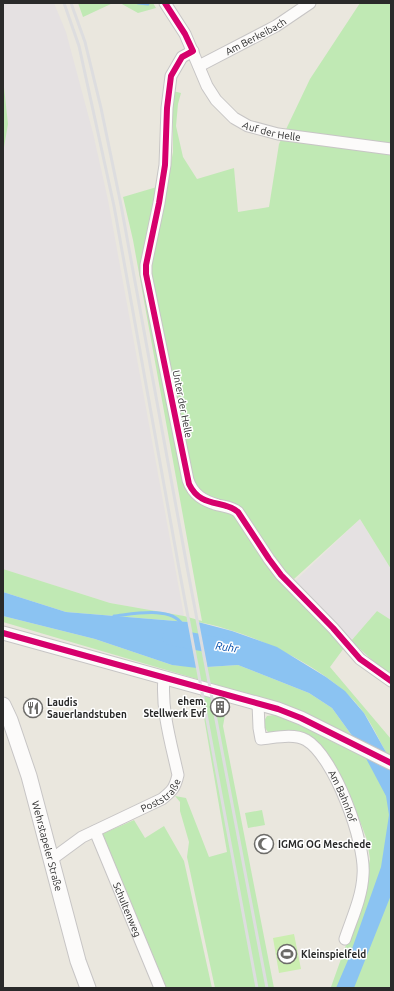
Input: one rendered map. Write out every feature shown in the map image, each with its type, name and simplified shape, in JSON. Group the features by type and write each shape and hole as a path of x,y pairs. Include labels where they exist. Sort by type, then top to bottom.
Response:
{"main road":[{"name":"Wehrstapeler Straße","path":"3,705 23,757 52,859 78,962 88,988"}],"street":[{"name":"Auf der Helle","path":"165,3 182,30 207,86 216,100 234,118 248,126 278,134 391,150"},
{"name":"Am Berkeibach","path":"199,66 276,26 310,3"},
{"name":"Unter der Helle","path":"193,52 182,57 171,76 167,108 165,165 146,265 146,274 188,480 194,492 202,498 219,505 233,508 238,512 268,559 282,575 333,628 360,659 391,681"},
{"path":"3,633 258,703 301,718 391,763"},
{"name":"Poststraße","path":"52,859 82,837 162,799 170,793 176,785 178,775 165,711 163,693 164,678"},
{"name":"Am Bahnhof","path":"258,703 261,739 291,737 309,742 324,760 335,777 347,804 362,855 364,870 357,905 345,939"},
{"name":"Schultenweg","path":"95,830 160,988"}],"shaded area":[{"path":"3,3 54,3 66,32 93,133 108,200 184,616 110,603 3,569 3,153 8,124 3,78"},
{"path":"360,519 391,569 391,620 377,611 351,641 295,581"}],"green space":[{"path":"78,3 113,3 83,17"},
{"path":"120,3 153,3 156,8 138,13"},
{"path":"360,3 391,3 391,569 360,519 294,579 272,558 248,519 239,509 231,504 207,499 192,487 189,482 148,269 159,210 155,209 142,265 186,482 197,498 217,508 231,510 237,515 256,541 266,561 275,574 344,648 330,667 391,739 391,761 364,713 350,697 332,681 312,667 289,654 242,634 198,622 207,667 238,665 309,693 332,708 361,748 301,718 231,689 3,622 3,616 95,639 172,665 197,667 188,622 66,612 3,592 3,569 110,603 184,616 202,621 133,240 123,197 167,184 173,152 173,91 181,93 178,104 176,126 183,157 197,179 234,168 238,212 269,207 279,144 310,79"},
{"path":"3,78 8,124 3,153"},
{"path":"377,611 391,620 391,677 351,641"},
{"path":"200,694 223,698 227,704 223,726 274,988 215,988 187,857 189,842 180,811 180,802 175,796 186,798 209,857 227,852"},
{"path":"274,715 303,725 303,720 391,771 391,988 328,988 331,987 361,900 370,859 367,840 346,786 312,741 268,732 265,728 264,721 267,716"},
{"path":"262,810 265,825 248,828 245,813"},
{"path":"134,820 145,838 164,826 184,861 212,988 165,988 102,834"},
{"name":"Kleinspielfeld","path":"294,934 301,969 279,973 273,938"}],"water":[{"path":"3,592 66,612 188,622 197,668 172,665 95,639 3,616"},
{"path":"198,622 232,631 277,647 326,677 345,691 364,713 391,761 361,748 332,708 309,693 238,665 207,667"},
{"path":"361,749 391,763 391,895 354,988 336,988 348,960 381,867 389,815 386,796"}],"waterway":[{"path":"138,3 148,4"},
{"path":"114,616 151,612 161,613 177,618 182,624"},
{"name":"Ruhr","path":"171,637 225,647"}],"railway":[{"path":"64,3 79,46 114,206 180,574 257,988"},
{"path":"71,3 85,42 101,108 121,205 188,572 267,988"}],"cycle path":[{"path":"165,3 185,34 193,51 182,57 171,76 167,108 165,165 146,265 146,274 189,484 194,492 200,497 232,508 238,512 281,575 333,628 360,659 391,681"},
{"path":"3,633 278,709 301,718 391,763"}],"place":[{"name":"ehem. Stellwerk Evf","path":"220,707"},
{"name":"Laudis Sauerlandstuben","path":"33,708"},
{"name":"IGMG OG Meschede","path":"264,844"},
{"name":"Kleinspielfeld","path":"287,954"}]}
